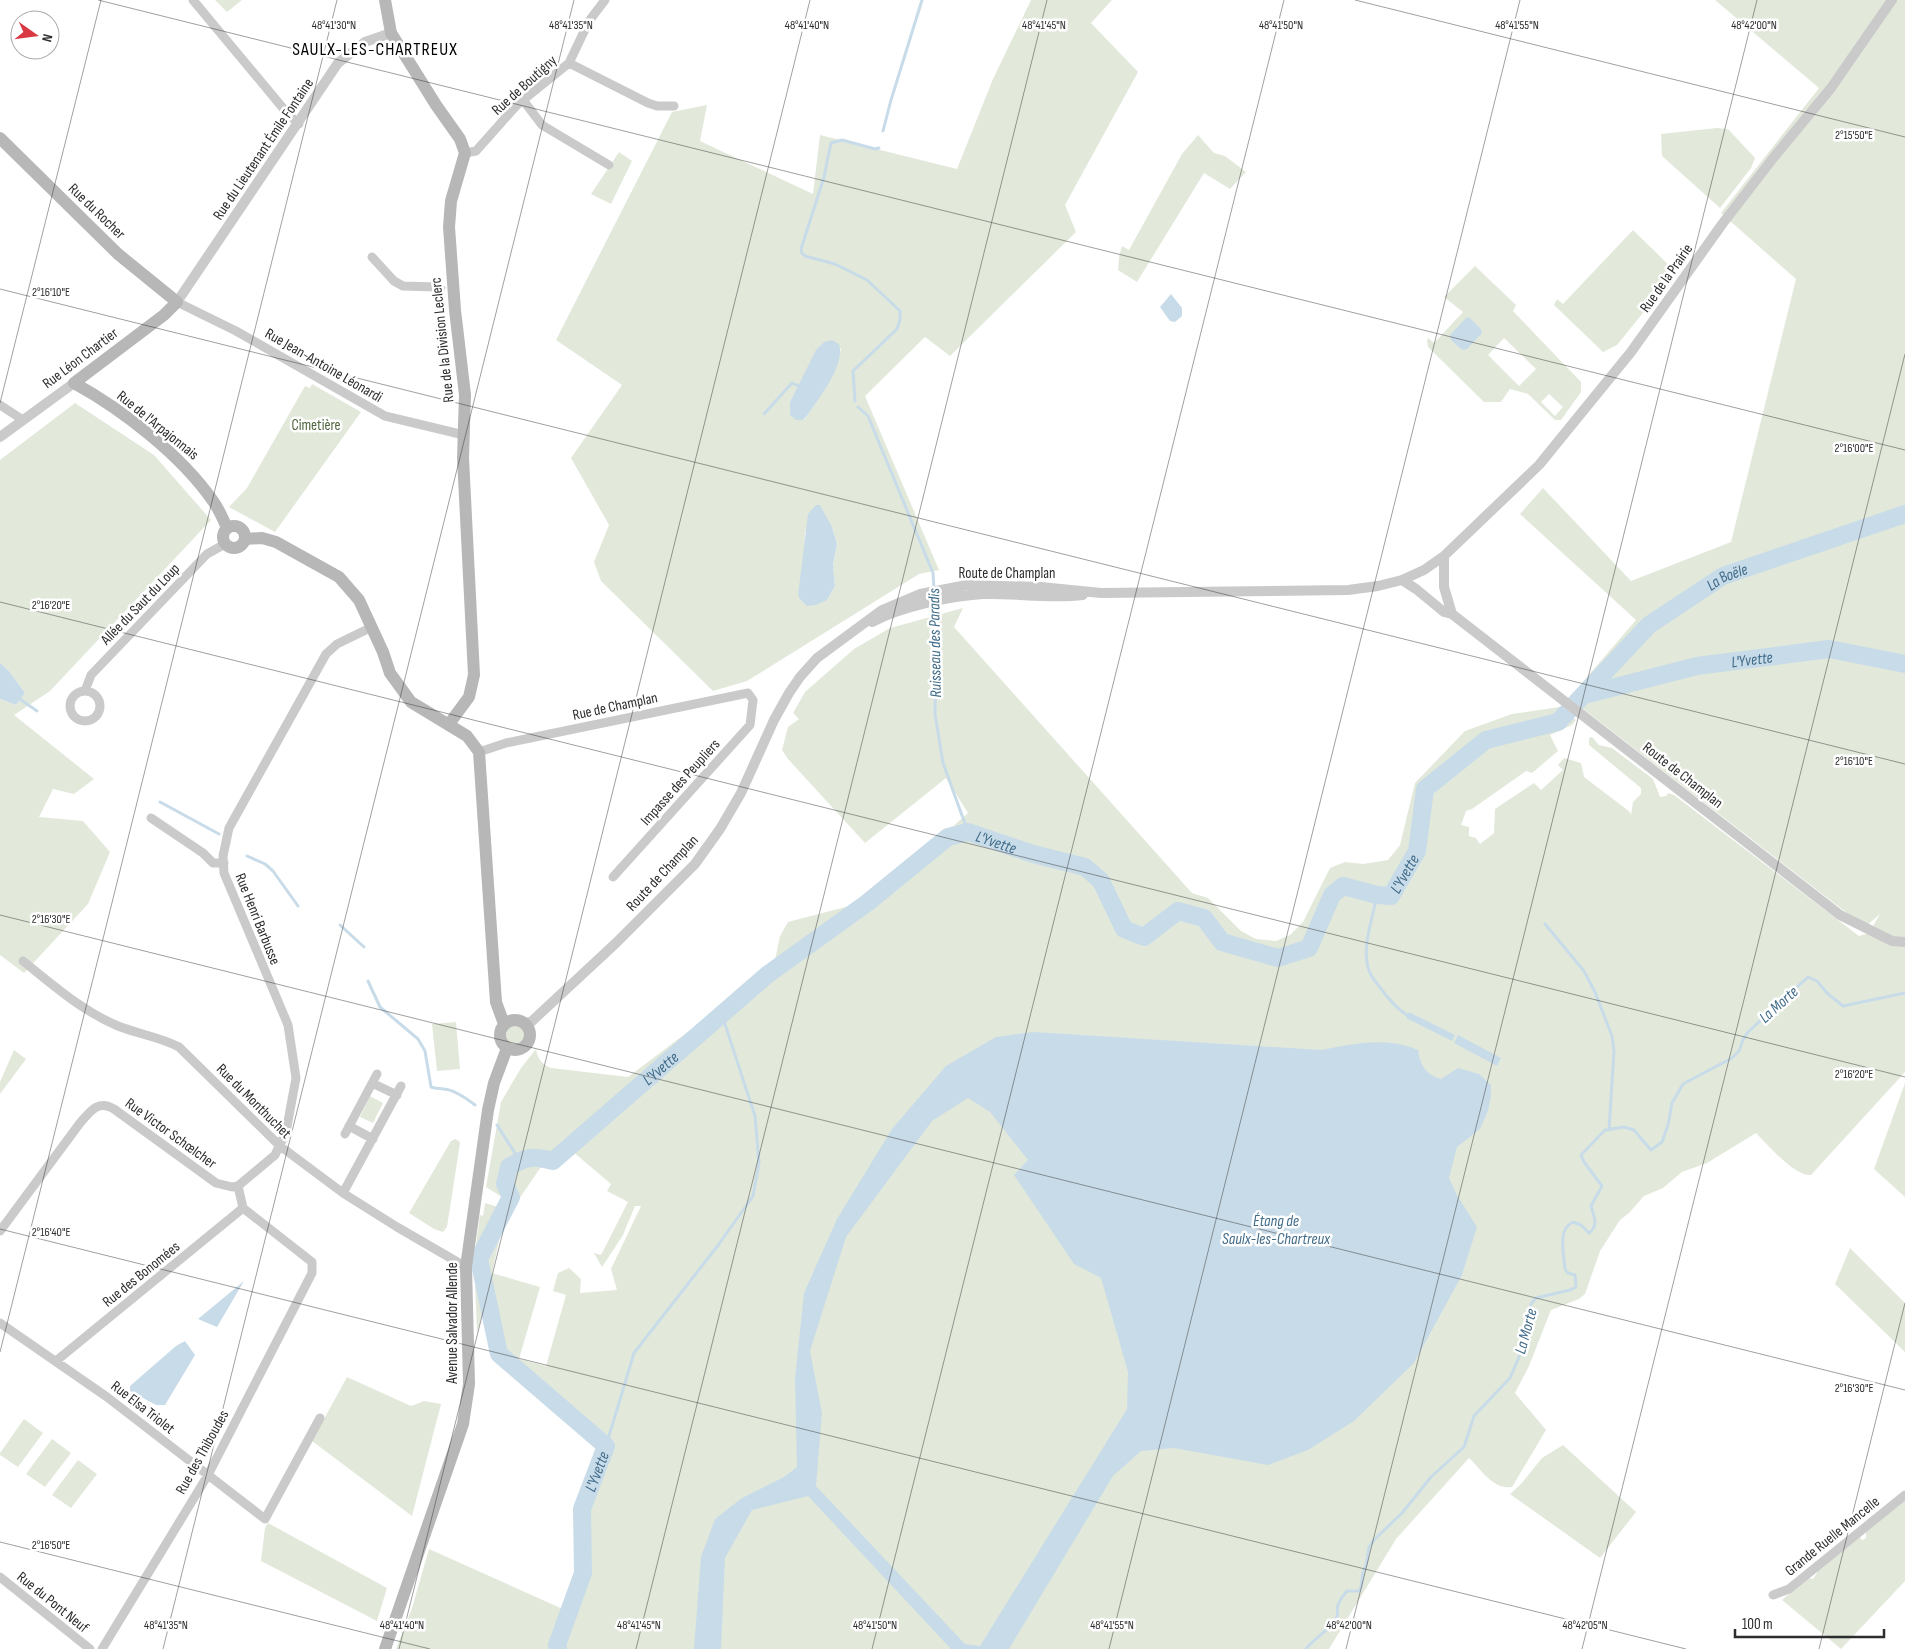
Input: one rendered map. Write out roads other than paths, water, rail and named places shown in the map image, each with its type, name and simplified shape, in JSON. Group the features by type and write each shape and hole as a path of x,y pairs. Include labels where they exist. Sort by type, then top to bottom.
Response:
{"main road":[{"path":"385,0 391,33 436,105 460,139 465,153"},
{"name":"Rue du Rocher","path":"0,138 118,254 177,302"},
{"name":"Rue de la Division Leclerc","path":"449,724 469,697 474,675 463,458 465,395 452,300 450,214 451,201 465,153"},
{"name":"Rue Léon Chartier","path":"74,383 164,315 177,302"},
{"name":"Rue de l'Arpajonnais","path":"74,383 135,424 192,473 214,502 227,528"},
{"path":"231,526 240,527 246,539 237,548 228,547 222,536 227,528 231,526"},
{"path":"246,539 262,538 276,542 339,577 359,600 390,673 411,702 467,736 479,752 496,1002 504,1024"},
{"path":"512,1020 524,1023 528,1027 530,1036 526,1045 517,1050 504,1046 500,1032 504,1024 512,1020"},
{"name":"Avenue Salvador Allende","path":"385,1649 463,1424 469,1384 466,1267 488,1110 494,1083 508,1048"}],"street":[{"path":"193,0 298,124"},
{"name":"Rue de Boutigny","path":"465,153 476,151 523,100 569,63 589,21 606,0"},
{"name":"Rue de la Prairie","path":"1444,556 1539,465 1612,376 1670,300 1723,223 1831,88 1892,0"},
{"name":"Rue du Lieutenant Émile Fontaine","path":"177,302 344,57 364,42 391,33"},
{"path":"569,63 648,103 658,106 674,106"},
{"path":"523,100 542,125 609,165"},
{"name":"Rue de la Division Leclerc","path":"372,257 394,281 403,286 436,287"},
{"name":"Rue Jean-Antoine Léonardi","path":"177,302 236,331 385,416 464,435"},
{"name":"Rue Léon Chartier","path":"0,437 74,383"},
{"path":"0,405 23,420"},
{"name":"Allée du Saut du Loup","path":"85,691 91,675 207,554 225,544"},
{"path":"1444,556 1444,587 1452,614"},
{"name":"Route de Champlan","path":"524,1023 530,1022 535,1018 616,943 695,864 720,829 741,793 774,720 789,693 817,658 840,640 876,620 967,585 1041,586 1101,593 1348,590 1378,586 1402,580 1424,570 1444,556"},
{"name":"Route de Champlan","path":"1402,580 1416,588 1444,612 1452,614 1840,915 1892,941 1905,942"},
{"name":"Rue Henri Barbusse","path":"280,1146 286,1132 296,1078 288,1024 224,873 229,828 326,654 337,644 372,627"},
{"name":"Rue de Champlan","path":"479,752 506,743 748,693 753,700"},
{"name":"Impasse des Peupliers","path":"612,877 750,725 753,700"},
{"path":"151,818 203,853 213,863 224,863"},
{"name":"Rue du Monthuchet","path":"23,961 88,1011 118,1026 168,1041 179,1047 280,1146 343,1193 466,1267"},
{"path":"373,1139 347,1130 377,1074"},
{"path":"372,1083 397,1095"},
{"path":"343,1193 401,1086"},
{"name":"Rue Victor Schœlcher","path":"0,1231 80,1123 99,1105 107,1105 114,1109 216,1183 232,1187 238,1186"},
{"path":"243,1208 238,1186 274,1155 280,1146"},
{"name":"Rue des Thiboudes","path":"102,1649 208,1475 312,1273 312,1262 243,1208"},
{"name":"Rue des Bonomées","path":"56,1361 243,1208"},
{"name":"Rue Elsa Triolet","path":"0,1323 107,1397 265,1519 320,1418"},
{"name":"Grande Ruelle Mancelle","path":"1773,1595 1789,1588 1905,1495"},
{"name":"Rue du Pont Neuf","path":"0,1577 90,1649"}],"water":[{"path":"1171,294 1182,308 1182,316 1175,322 1170,321 1160,307"},
{"path":"1469,317 1481,329 1482,333 1467,349 1462,350 1451,340 1450,335"},
{"path":"832,340 839,344 840,352 835,372 807,416 803,420 796,420 790,415 790,402 816,350 824,342"},
{"path":"816,505 820,505 832,527 837,544 833,565 835,586 827,600 816,605 807,606 798,595 808,514"},
{"path":"0,663 9,671 25,693 16,705 0,699"},
{"path":"1409,1012 1455,1035 1452,1041 1406,1018"},
{"name":"Étang de Saulx-les-Chartreux","path":"1033,1032 1321,1050 1370,1042 1382,1042 1394,1043 1418,1050 1420,1060 1425,1069 1431,1075 1441,1079 1458,1068 1479,1074 1491,1085 1488,1111 1480,1129 1457,1147 1449,1178 1477,1227 1462,1275 1414,1363 1354,1421 1308,1450 1268,1465 1174,1448 1141,1451 1113,1476 1009,1649 951,1649 808,1496 752,1510 725,1558 721,1649 694,1649 701,1557 715,1519 742,1498 784,1477 797,1467 795,1378 804,1293 837,1219 892,1129 946,1066 996,1037","holes":["968,1098 990,1112 1028,1160 1014,1175 1074,1264 1101,1278 1128,1372 1127,1409 980,1646 965,1644 816,1486 822,1413 810,1351 846,1237 932,1121"]},
{"path":"1458,1035 1501,1058 1497,1066 1454,1043"},
{"path":"244,1281 217,1327 198,1319"},
{"path":"185,1341 195,1355 165,1405 156,1405 130,1391 130,1386 176,1346"}],"waterway":[{"name":"Ruisseau des Paradis","path":"883,131 922,0"},
{"name":"Ruisseau des Paradis","path":"855,401 853,371 897,329 900,311 867,280 835,264 805,256 801,249 824,177 831,143 842,140 875,149 879,148"},
{"path":"764,414 792,383 801,387"},
{"name":"Ruisseau des Paradis","path":"858,407 868,416 933,573 934,589"},
{"name":"L'Yvette","path":"558,1649 557,1645 583,1573 582,1509 606,1446 499,1354 479,1259 511,1197 505,1184 509,1167 530,1158 553,1161 767,975 867,903 948,837 968,832 1033,854 1085,867 1101,881 1124,929 1144,937 1178,911 1204,918 1222,942 1278,958 1309,948 1332,895 1343,886 1377,895 1391,896 1417,851 1425,789 1486,740 1558,722 1649,625 1723,576 1905,514"},
{"name":"Ruisseau des Paradis","path":"936,602 935,714 943,763 968,832"},
{"name":"L'Yvette","path":"1584,695 1697,666 1829,649 1905,664"},
{"path":"17,697 37,711"},
{"path":"160,802 219,834"},
{"path":"247,856 265,864 273,871 298,906"},
{"path":"1377,895 1368,935 1366,956 1368,966 1371,975 1390,1001 1411,1017"},
{"path":"1545,924 1584,971 1595,992 1612,1036 1614,1051 1609,1130"},
{"path":"340,925 364,947"},
{"name":"La Morte","path":"1306,1649 1334,1622 1337,1617 1339,1603 1347,1591 1359,1591 1369,1547 1374,1540 1402,1513 1431,1477 1464,1447 1474,1416 1510,1378 1522,1350 1531,1304 1536,1298 1576,1287 1575,1275 1568,1273 1565,1269 1563,1236 1568,1225 1573,1222 1581,1225 1589,1233 1592,1230 1595,1221 1591,1206 1602,1186 1581,1155 1605,1130 1624,1127 1634,1130 1651,1150 1662,1142 1668,1125 1672,1103 1683,1084 1732,1058 1739,1051 1748,1032 1808,977 1817,981 1827,993 1843,1006 1905,993"},
{"path":"368,981 380,1007 418,1039 425,1051 431,1087 452,1091 475,1105"},
{"path":"606,1446 634,1353 719,1244 753,1196 759,1163 755,1116 722,1015"},
{"path":"497,1125 520,1161"}],"tunnel":[{"path":"436,287 446,292"}],"district":[{"name":"SAULX-LES-CHARTREUX","path":"375,49"}],"park label":[{"name":"Cimetière","path":"316,425"}],"water label":[{"name":"La Boële","path":"1728,577"}]}
